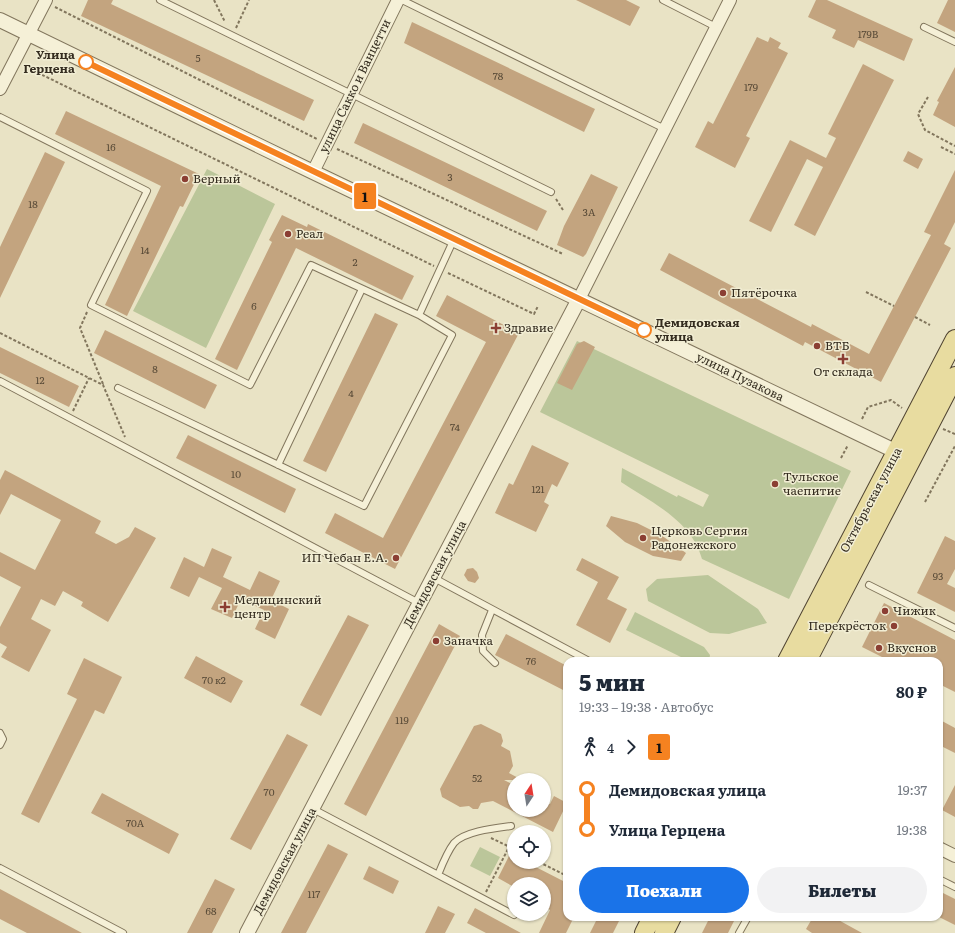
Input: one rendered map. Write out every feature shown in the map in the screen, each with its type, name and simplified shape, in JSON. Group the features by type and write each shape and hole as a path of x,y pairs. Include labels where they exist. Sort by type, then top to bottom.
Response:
{"main road":[{"name":"Октябрьская улица","path":"809,657 904,456 955,339"},
{"name":"Октябрьская улица","path":"904,456 955,376"},
{"name":"Октябрьская улица","path":"789,657 890,484"},
{"path":"644,933 650,921"},
{"path":"664,933 670,921"}],"street":[{"name":"улица Сакко и Ванцетти","path":"313,172 398,0"},
{"name":"Демидовская улица","path":"247,933 579,299 730,0"},
{"path":"0,89 45,1"},
{"name":"улица Пузакова","path":"0,20 904,456"},
{"path":"943,850 955,856"}],"lane":[{"path":"160,0 551,192"},
{"path":"402,0 665,129"},
{"path":"663,0 716,27"},
{"path":"924,27 955,42"},
{"path":"0,117 147,190 91,305 250,385 311,265 419,315 452,335 364,506 118,388"},
{"path":"419,315 454,239"},
{"path":"278,465 362,289"},
{"path":"0,381 420,603"},
{"path":"434,578 581,657"},
{"path":"869,585 955,628"},
{"path":"492,610 482,635 482,643 483,651 495,663"},
{"path":"0,733 3,739 0,745"},
{"path":"313,809 507,911"},
{"path":"438,874 453,844 458,840 479,832 507,827"},
{"path":"0,868 123,933"},
{"path":"943,881 955,887"},
{"path":"739,933 746,921"}],"path":[{"path":"214,0 232,35"},
{"path":"232,35 249,0"},
{"path":"45,1 326,144 563,254"},
{"path":"15,61 534,314 538,306"},
{"path":"928,97 918,114 925,130 955,146"},
{"path":"941,147 955,154"},
{"path":"551,192 563,210"},
{"path":"866,292 894,306"},
{"path":"91,305 80,328 129,448"},
{"path":"915,317 930,325"},
{"path":"0,333 103,385"},
{"path":"70,417 89,378"},
{"path":"862,418 868,406 891,400 907,413"},
{"path":"938,427 955,434"},
{"path":"841,458 848,445"},
{"path":"925,502 955,446"},
{"path":"479,832 507,846"},
{"path":"483,898 507,851"},
{"path":"551,868 563,874"}],"green space":[{"path":"207,169 275,204 206,348 133,311"},
{"path":"577,341 851,471 789,599 702,559 697,546 680,523 657,505 621,482 622,468 677,497 678,495 703,507 709,495 540,412"},
{"path":"708,575 758,609 767,623 729,634 710,633 648,601 646,589 657,579"},
{"path":"635,612 704,647 710,655 710,657 681,657 626,630"},
{"path":"480,847 500,857 490,876 470,866"}],"building":[{"path":"88,0 113,0 111,4 314,100 304,121 81,16"},
{"path":"576,0 626,0 640,7 630,26"},
{"path":"816,0 827,0 913,39 904,61 858,40 854,48 832,38 836,30 808,17"},
{"path":"948,0 955,0 955,32 937,23"},
{"path":"412,22 595,109 584,132 404,43"},
{"path":"757,37 768,42 770,37 781,43 778,48 788,53 746,136 750,138 735,168 695,147 708,121 713,124"},
{"path":"863,64 894,80 815,236 794,225 823,167 807,159 771,232 749,221 790,140 826,158 836,138 828,134"},
{"path":"955,67 955,127 933,115 939,102 937,101"},
{"path":"66,111 199,174 183,207 180,206 127,316 105,305 161,186 55,134"},
{"path":"363,123 547,211 537,231 354,143"},
{"path":"908,151 923,159 918,169 903,161"},
{"path":"45,152 65,162 0,298 0,247"},
{"path":"955,170 955,222 944,244 951,248 881,382 805,342 803,346 660,270 669,253 811,327 812,324 869,354 931,235 924,232"},
{"path":"591,174 618,187 586,254 583,257 557,245 564,226"},
{"path":"282,215 307,227 308,224 414,276 402,300 296,248 237,370 215,359 272,242 269,240"},
{"path":"447,295 519,333 395,569 325,533 335,513 383,538 486,342 436,316"},
{"path":"375,313 398,324 326,472 303,461"},
{"path":"105,330 217,385 205,409 94,353"},
{"path":"584,341 595,347 572,390 557,383 577,344"},
{"path":"0,347 79,386 69,407 0,373"},
{"path":"188,435 296,489 285,513 176,458"},
{"path":"532,445 569,463 557,487 552,484 544,502 549,505 536,532 495,513 509,483 513,485"},
{"path":"5,470 101,521 95,533 116,544 129,537 135,527 156,538 108,622 81,606 83,602 63,591 55,606 41,599 31,619 51,630 29,672 1,657 7,647 0,643 0,627 21,587 0,576 0,552 35,570 61,520 11,494 0,515 0,480"},
{"name":"Церковь Сергия Радонежского","path":"611,516 637,523 661,535 686,553 681,561 653,556 625,542 606,526"},
{"path":"945,536 955,541 955,569 947,584 955,588 955,612 917,593"},
{"path":"212,548 232,557 223,577 250,590 259,571 280,581 271,600 289,609 275,639 255,629 264,610 241,599 232,618 211,609 222,588 199,577 189,597 170,588 184,557 204,567"},
{"path":"582,558 619,577 607,599 627,609 610,643 576,625 598,582 576,570"},
{"path":"473,568 477,572 479,578 475,583 468,581 464,575 467,569"},
{"path":"884,603 955,640 955,692 943,686 943,657 882,657 862,647"},
{"path":"348,615 369,625 321,716 300,705"},
{"path":"439,624 460,636 366,816 344,804"},
{"path":"506,634 563,664 563,690 495,655"},
{"path":"196,656 243,681 231,703 184,678"},
{"path":"84,658 122,677 104,714 95,710 39,823 21,814 77,699 67,694"},
{"path":"943,722 955,728 955,753 943,747"},
{"path":"481,724 501,734 503,741 501,746 510,751 513,766 509,773 507,773 507,780 504,780 507,782 507,808 493,801 481,803 478,809 473,809 469,806 460,807 442,797 440,789 474,726"},
{"path":"287,734 308,745 251,850 230,839"},
{"path":"955,785 955,817 943,811"},
{"path":"102,793 179,834 169,854 91,813"},
{"path":"554,796 563,801 563,811 553,832 551,831 551,825 539,825 524,817 551,817 551,802"},
{"path":"328,844 348,854 306,933 281,933"},
{"path":"507,860 507,869 540,869 563,881 563,921 572,921 566,933 539,933 545,921 551,921 551,877 507,877 507,883 498,878"},
{"path":"369,866 399,881 393,894 363,879"},
{"path":"215,879 235,889 212,933 187,933"},
{"path":"0,889 82,933 27,933 0,919"},
{"path":"943,893 955,899 955,925 943,919"},
{"path":"438,906 455,914 445,933 425,933"},
{"path":"475,908 521,933 486,933 467,923"},
{"path":"596,921 619,921 613,933 590,933"},
{"path":"708,921 734,921 728,933 702,933"},
{"path":"811,921 840,921 862,933 812,933 806,929"}],"bus line":[{"name":"1","path":"86,62 644,330"}],"place":[{"name":"Улица Герцена","path":"86,62"},
{"name":"Верный","path":"185,179"},
{"name":"Реал","path":"288,234"},
{"name":"Пятёрочка","path":"723,293"},
{"name":"Здравие","path":"496,328"},
{"name":"Демидовская улица","path":"644,330"},
{"name":"ВТБ","path":"817,346"},
{"name":"От склада","path":"843,359"},
{"name":"Тульское чаепитие","path":"775,484"},
{"name":"Церковь Сергия Радонежского","path":"643,538"},
{"name":"ИП Чебан Е.А.","path":"396,558"},
{"name":"Медицинский центр","path":"225,607"},
{"name":"Чижик","path":"885,611"},
{"name":"Перекрёсток","path":"894,626"},
{"name":"Заначка","path":"436,641"},
{"name":"Вкуснов","path":"879,648"}]}
